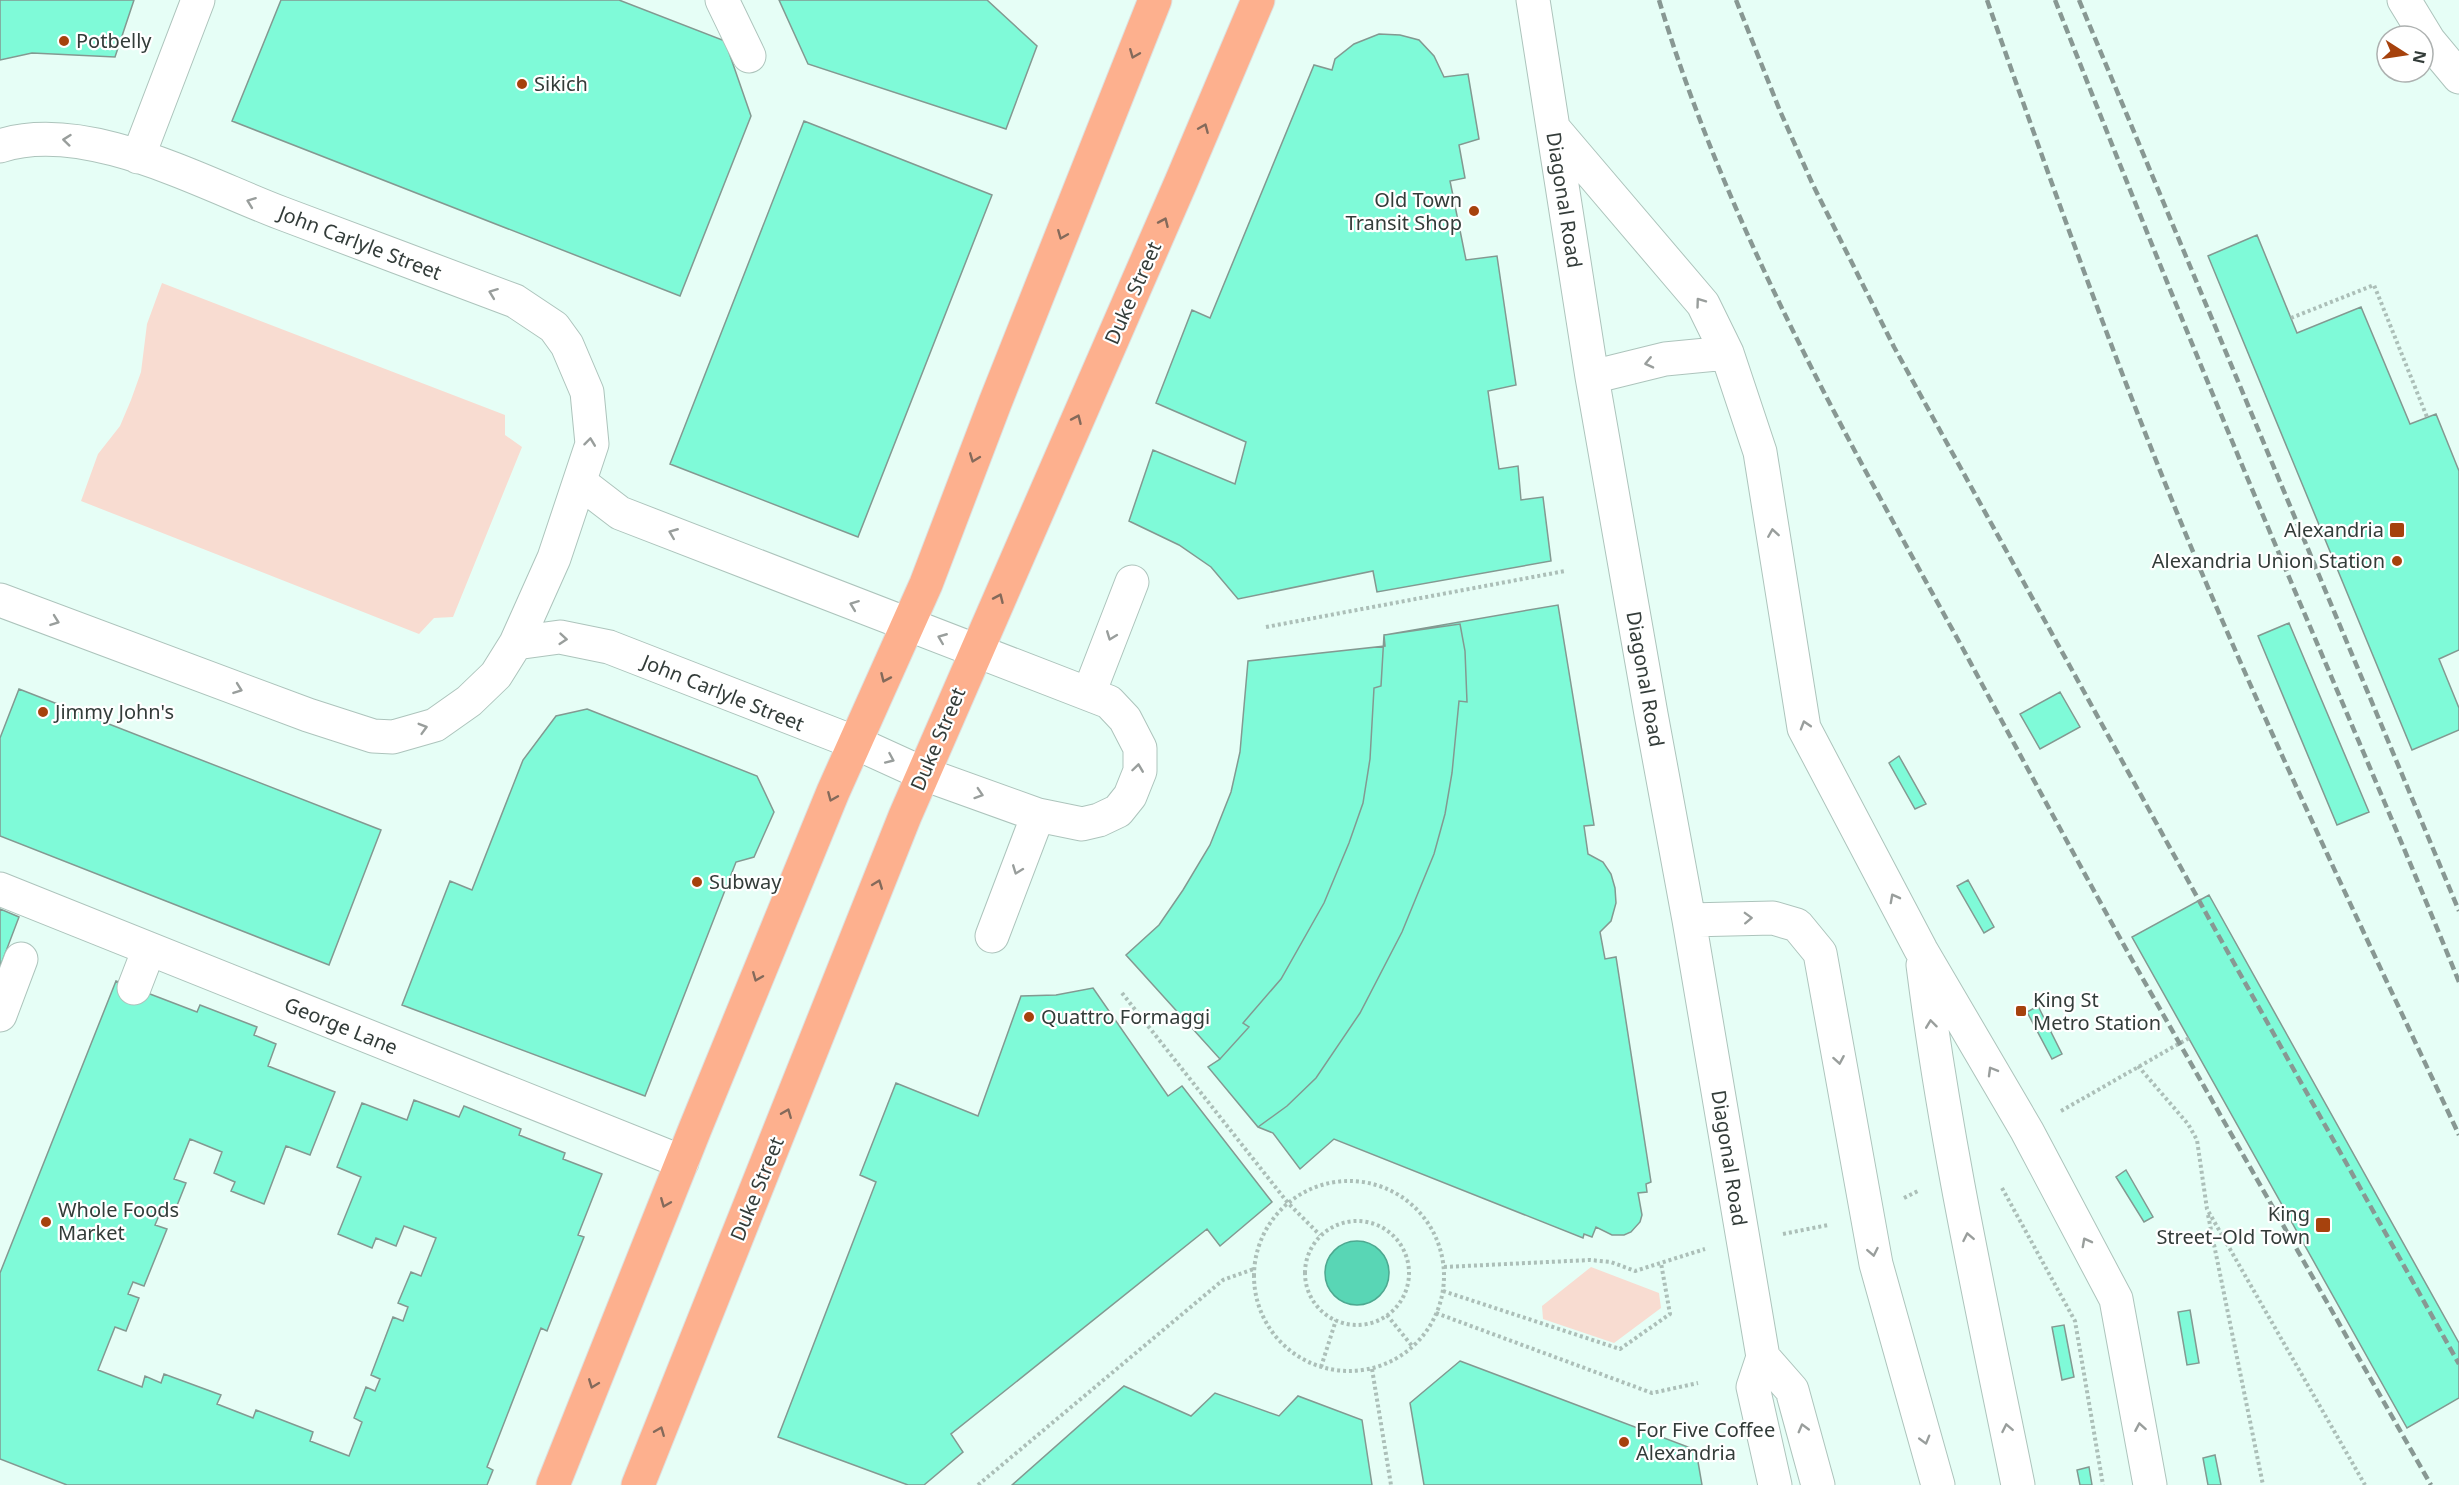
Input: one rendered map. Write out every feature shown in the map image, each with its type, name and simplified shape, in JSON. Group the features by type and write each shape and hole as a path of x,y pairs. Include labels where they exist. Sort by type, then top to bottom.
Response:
{"main road":[{"path":"561,1483 682,1162 833,792 909,625 1155,0"},
{"name":"Duke Street","path":"638,1485 905,816 1258,0"}],"street":[{"path":"138,157 198,0"},
{"path":"722,0 749,56"},
{"name":"Diagonal Road","path":"1533,0 1592,377 1689,920 1763,1357 1753,1387 1775,1485"},
{"path":"2404,0 2429,41 2459,77"},
{"path":"1554,129 1703,304 1727,353 1760,452 1804,728 1922,950 2027,1131 2116,1299 2150,1485"},
{"name":"John Carlyle Street","path":"0,146 45,138 72,141 138,157 227,193 515,301 554,327 567,345 588,392 592,444 581,483 554,558 516,643 496,675 469,701 435,725 393,737 372,736 308,715 0,600"},
{"path":"1592,377 1665,359 1727,353"},
{"path":"581,483 621,513 976,652"},
{"path":"1089,693 1132,582"},
{"name":"John Carlyle Street","path":"516,643 560,637 609,647 856,743 924,774 1038,815 1082,824 1099,820 1118,811 1130,796 1140,771 1140,748 1125,719 1109,702 1089,693 976,652"},
{"path":"992,936 1038,815"},
{"name":"George Lane","path":"0,889 682,1162"},
{"path":"1689,920 1773,918 1797,925 1820,952 1876,1264 1938,1485"},
{"path":"134,988 149,949"},
{"path":"1922,950 1933,1047 1955,1173 2018,1485"},
{"path":"0,1014 21,959"},
{"path":"1763,1357 1792,1390 1818,1485"}],"path":[{"path":"2291,318 2374,285 2427,417"},
{"path":"1266,627 1566,571"},
{"path":"1122,993 1288,1203 1320,1235"},
{"path":"2057,1113 2189,1038"},
{"path":"2138,1065 2188,1124 2197,1140 2207,1209 2263,1485"},
{"path":"1352,1180 1375,1184 1396,1193 1415,1206 1430,1224 1439,1245 1444,1268 1443,1291 1434,1320 1412,1346 1396,1359 1372,1369 1347,1372 1321,1367 1298,1356 1278,1340 1264,1319 1256,1295 1254,1269 1260,1245 1270,1221 1288,1203 1307,1190 1329,1183 1352,1180"},
{"path":"2001,1187 2075,1321 2103,1485"},
{"path":"1905,1198 1922,1189"},
{"path":"2207,1209 2365,1485"},
{"path":"1350,1221 1366,1221 1382,1227 1395,1237 1405,1251 1409,1267 1408,1283 1402,1299 1377,1321 1359,1325 1336,1320 1325,1314 1313,1301 1306,1284 1305,1267 1310,1250 1320,1235 1334,1225 1350,1221"},
{"path":"1777,1235 1830,1225"},
{"path":"1444,1268 1590,1260 1611,1262 1635,1271 1713,1247"},
{"path":"1443,1291 1620,1349 1670,1314 1661,1263"},
{"path":"978,1485 1224,1280 1254,1269"},
{"path":"1436,1313 1652,1393 1698,1383"},
{"path":"1387,1314 1412,1346"},
{"path":"1321,1367 1336,1320"},
{"path":"1372,1369 1391,1485"}],"shaded area":[{"path":"162,283 505,415 505,435 522,447 453,617 434,618 419,634 81,501 98,454 120,426 131,400 141,372 147,324"},
{"path":"1357,1241 1369,1243 1380,1250 1387,1261 1389,1273 1387,1285 1380,1296 1369,1303 1357,1305 1345,1303 1334,1296 1327,1285 1325,1273 1327,1261 1334,1250 1345,1243"},
{"path":"1591,1267 1659,1293 1661,1308 1614,1343 1543,1319 1542,1306"}],"building":[{"path":"0,0 134,0 115,57 32,53 0,60"},
{"path":"281,0 619,0 725,41 751,116 680,296 232,121"},
{"path":"779,0 987,0 1037,46 1006,129 808,64"},
{"path":"1379,34 1400,35 1419,40 1434,56 1444,77 1468,74 1479,139 1459,145 1465,178 1450,181 1466,260 1497,256 1516,385 1488,391 1499,469 1518,466 1521,500 1543,497 1551,561 1377,592 1373,571 1238,599 1211,567 1179,545 1129,521 1153,450 1235,484 1246,442 1156,403 1192,310 1210,318 1314,65 1332,70 1335,59 1354,44"},
{"path":"804,121 992,195 858,537 670,464"},
{"name":"Alexandria Union Station","path":"2257,235 2297,333 2361,307 2410,424 2436,414 2459,471 2459,650 2439,659 2459,708 2459,730 2412,750 2208,256"},
{"path":"1558,605 1594,825 1584,826 1588,854 1603,862 1611,874 1615,888 1616,903 1611,921 1600,932 1605,959 1616,957 1651,1182 1646,1184 1647,1192 1638,1193 1642,1215 1640,1222 1631,1232 1624,1235 1612,1235 1596,1227 1592,1237 1584,1234 1583,1238 1334,1139 1300,1169 1273,1133 1258,1127 1208,1067 1220,1059 1126,955 1159,925 1210,845 1231,792 1240,752 1248,661 1385,646 1384,635"},
{"path":"2289,623 2369,812 2337,825 2258,636"},
{"path":"1460,624 1465,651 1467,702 1459,701 1452,773 1445,814 1434,854 1402,932 1360,1013 1316,1078 1287,1106 1258,1127 1208,1067 1220,1059 1249,1027 1243,1023 1281,979 1324,903 1349,843 1363,803 1370,759 1374,688 1381,686 1384,635"},
{"path":"19,689 381,830 329,965 0,836 0,738"},
{"path":"2060,692 2080,727 2040,749 2020,714"},
{"path":"587,709 757,776 774,812 754,857 736,862 645,1096 402,1005 450,881 472,890 523,760 556,716"},
{"path":"1899,756 1926,804 1915,809 1889,763"},
{"path":"1968,880 1994,927 1984,933 1957,886"},
{"path":"2209,895 2459,1343 2459,1398 2407,1428 2132,937"},
{"path":"0,909 19,917 0,967"},
{"path":"116,981 197,1012 200,1005 257,1027 254,1035 276,1044 268,1066 335,1092 310,1155 286,1146 264,1204 231,1191 235,1182 214,1173 222,1152 190,1139 174,1179 186,1183 172,1218 160,1213 155,1225 167,1229 144,1286 133,1282 128,1294 139,1298 126,1331 115,1327 98,1370 142,1387 145,1376 161,1383 164,1374 221,1395 217,1404 253,1418 256,1410 313,1432 310,1441 349,1456 362,1422 354,1418 366,1387 375,1391 380,1379 371,1375 393,1317 403,1321 408,1307 398,1303 411,1272 421,1276 436,1238 404,1226 396,1246 376,1238 372,1248 338,1234 361,1177 337,1167 362,1103 407,1120 414,1100 459,1117 464,1106 521,1129 519,1135 565,1153 563,1159 602,1174 578,1235 584,1237 547,1331 541,1328 487,1467 493,1470 487,1485 67,1485 0,1459 0,1273"},
{"path":"1093,988 1168,1096 1182,1086 1272,1202 1220,1246 1207,1229 951,1434 963,1452 924,1485 908,1485 778,1437 876,1182 860,1175 896,1083 978,1116 1021,996 1056,995"},
{"path":"2038,1006 2062,1054 2052,1059 2027,1012"},
{"path":"2126,1170 2153,1217 2144,1222 2116,1177"},
{"path":"2190,1310 2199,1363 2187,1365 2178,1312"},
{"path":"2064,1325 2074,1377 2062,1380 2052,1327"},
{"path":"1460,1361 1696,1450 1702,1485 1424,1485 1410,1403"},
{"path":"1124,1386 1191,1416 1215,1393 1279,1416 1298,1396 1362,1420 1372,1485 1012,1485"},
{"path":"2215,1455 2221,1485 2208,1485 2203,1458"},
{"path":"2089,1467 2092,1485 2080,1485 2077,1470"}],"railway":[{"path":"1659,0 1687,85 1719,169 1793,331 1834,411 2131,958 2431,1485"},
{"path":"1736,0 1780,111 1813,185 1894,347 2207,915 2459,1364"},
{"path":"1987,0 2064,218 2174,507 2297,788 2459,1135"},
{"path":"2055,0 2213,394 2459,982"},
{"path":"2079,0 2459,911"}],"place":[{"name":"Potbelly","path":"64,41"},
{"name":"Sikich","path":"522,84"},
{"name":"Old Town Transit Shop","path":"1474,211"},
{"name":"Alexandria","path":"2397,530"},
{"name":"Alexandria Union Station","path":"2397,561"},
{"name":"Jimmy John's","path":"43,712"},
{"name":"Subway","path":"697,882"},
{"name":"King St Metro Station","path":"2021,1011"},
{"name":"Quattro Formaggi","path":"1029,1017"},
{"name":"Whole Foods Market","path":"46,1222"},
{"name":"King Street–Old Town","path":"2323,1225"},
{"name":"For Five Coffee Alexandria","path":"1624,1442"}]}
